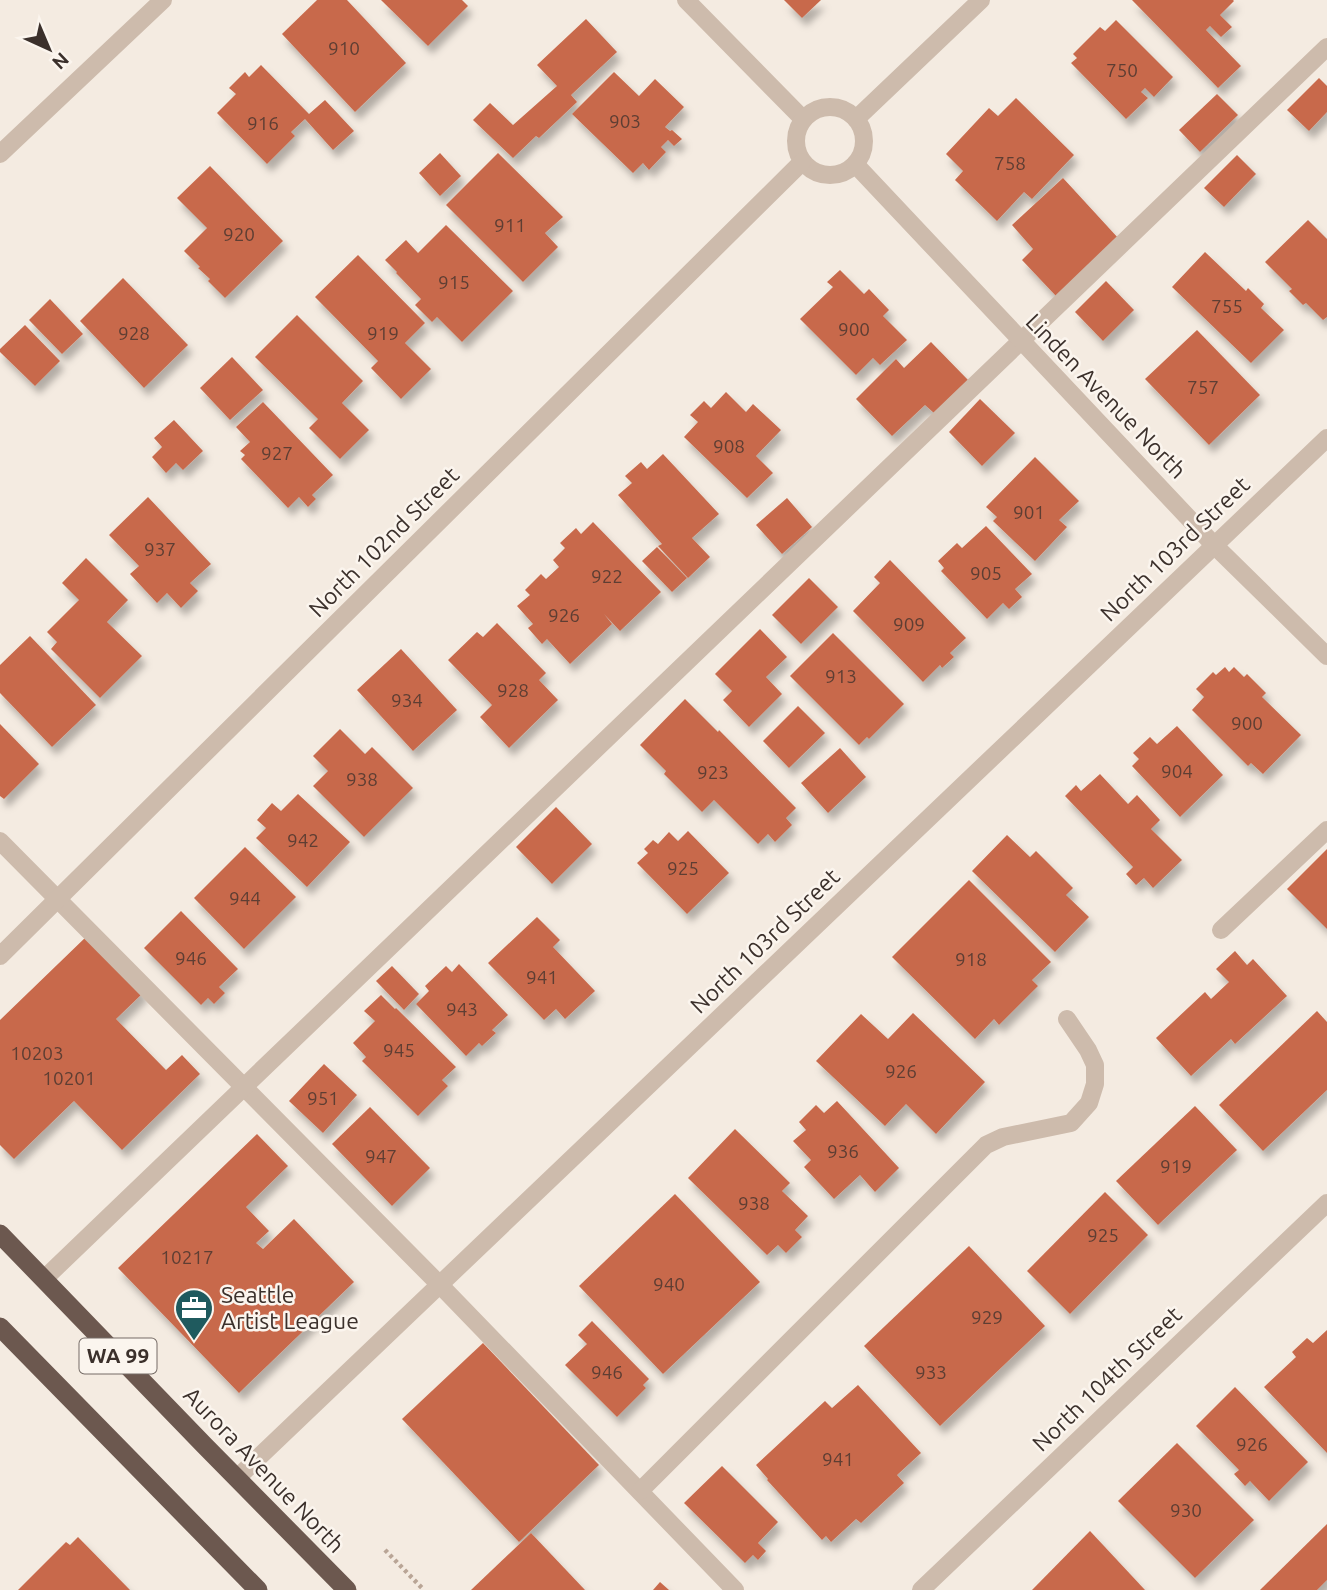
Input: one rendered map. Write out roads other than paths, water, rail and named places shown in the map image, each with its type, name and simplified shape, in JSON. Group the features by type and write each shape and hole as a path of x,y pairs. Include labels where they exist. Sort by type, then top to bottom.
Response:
{"highway":[{"name":"Aurora Avenue North","path":"0,1234 347,1590"},
{"name":"WA 99","path":"0,1327 258,1590"}],"street":[{"path":"0,154 163,0"},
{"path":"686,0 803,119"},
{"path":"856,119 981,0"},
{"path":"44,1279 1327,47"},
{"path":"832,106 843,109 856,119 864,132 864,143 861,155 845,172 822,175 802,162 795,139 803,119 811,112 832,106"},
{"name":"North 102nd Street","path":"0,956 802,162"},
{"name":"Linden Avenue North","path":"855,164 1214,545 1327,656"},
{"name":"North 103rd Street","path":"237,1478 1327,438"},
{"path":"1221,930 1327,830"},
{"path":"0,841 440,1285 735,1590"},
{"path":"640,1491 986,1145 1003,1137 1070,1122 1089,1103 1095,1084 1094,1065 1088,1050 1067,1019"},
{"name":"North 104th Street","path":"921,1590 1327,1203"}],"place":[{"name":"Seattle Artist League","path":"194,1342"}]}
